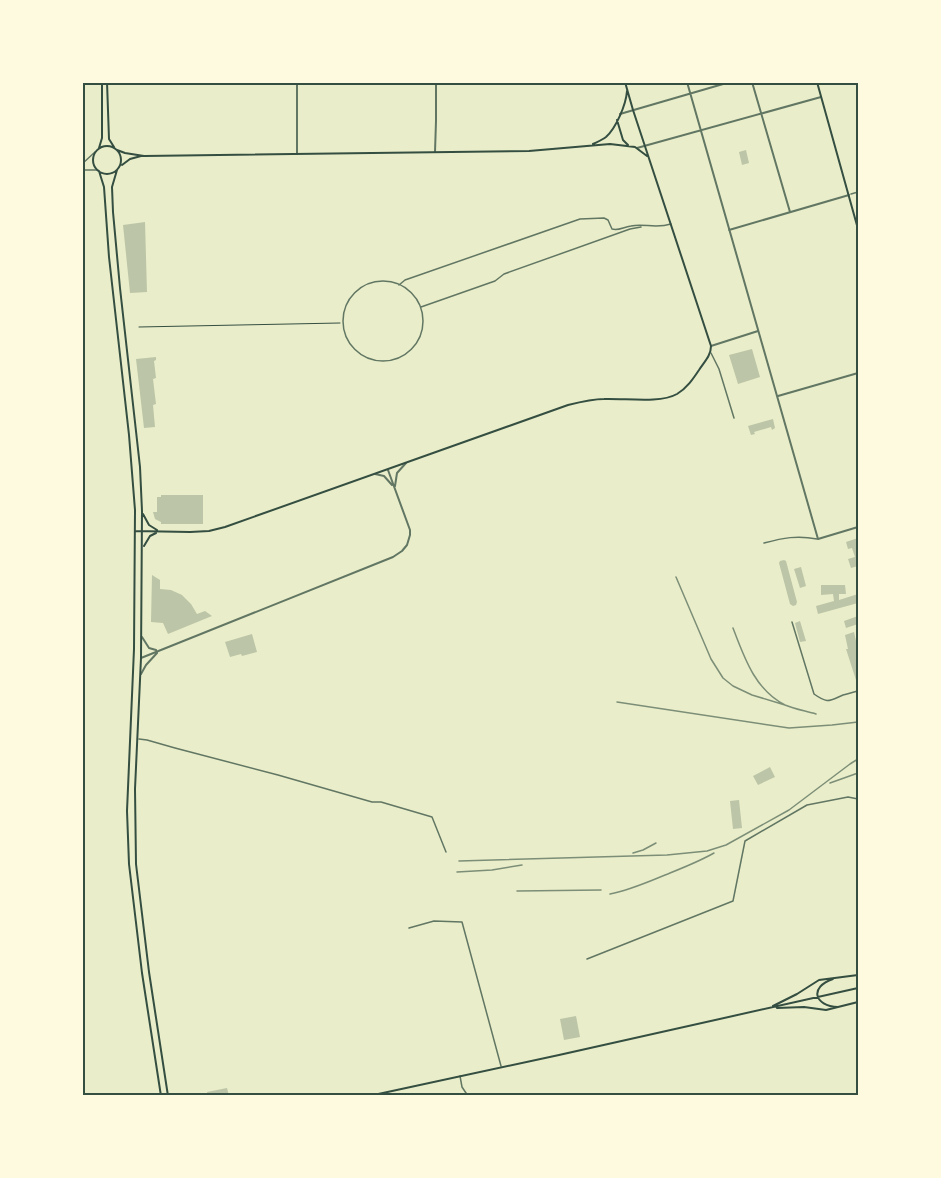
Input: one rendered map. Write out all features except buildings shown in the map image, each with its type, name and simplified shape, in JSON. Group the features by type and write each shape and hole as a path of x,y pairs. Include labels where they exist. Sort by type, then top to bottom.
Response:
{"main road":[{"path":"102,82 102,138 93,157 104,187 109,257 133,479 135,531 128,848 142,973 161,1095"},
{"path":"107,82 109,139 121,159 112,187 113,218 140,467 142,510 141,658 135,800 137,870 148,964 168,1095"},
{"path":"817,82 858,229"},
{"path":"587,146 605,138 610,133 626,99 626,84"},
{"path":"135,531 188,532 218,529 579,402 604,399 654,399 674,396 687,387 711,352 711,346 626,84"},
{"path":"617,120 623,140 629,146"},
{"path":"97,150 105,146 116,148 124,153 144,156 545,150 610,144 638,148 649,157"},
{"path":"99,171 108,174 130,159 144,156"},
{"path":"142,510 147,521 159,532"},
{"path":"142,548 150,536 159,532"},
{"path":"133,662 141,658"},
{"path":"771,1007 797,994 815,981 858,975"},
{"path":"839,977 821,985 818,991 820,1002 839,1008"},
{"path":"369,1095 858,988"},
{"path":"771,1007 826,1010 858,1002"}],"street":[{"path":"297,82 297,154"},
{"path":"435,82 435,152"},
{"path":"687,82 818,539"},
{"path":"620,114 730,82"},
{"path":"752,82 790,212"},
{"path":"638,148 821,97"},
{"path":"82,164 97,150"},
{"path":"82,170 99,171"},
{"path":"729,230 858,192"},
{"path":"399,285 405,280 580,219 604,218 608,220 614,231 633,225 664,226 671,224"},
{"path":"420,307 495,281 504,274 642,226"},
{"path":"387,282 399,285 410,292 420,307 423,324 420,336 411,350 395,360 383,362 365,358 354,350 346,339 341,323 343,313 350,298 366,285 387,282"},
{"path":"711,346 758,331"},
{"path":"711,352 719,369 734,418"},
{"path":"777,396 858,373"},
{"path":"395,489 397,473 406,463"},
{"path":"141,658 398,554 407,545 410,532 388,470"},
{"path":"375,474 387,478 395,489"},
{"path":"764,543 787,537 818,539 858,527"},
{"path":"792,622 814,694 826,701 832,701 858,691"},
{"path":"141,635 149,648 159,651"},
{"path":"140,677 146,665 159,651"},
{"path":"138,739 372,802 381,801 432,817 446,852"},
{"path":"587,959 733,901 745,841 807,805 848,797 858,799"},
{"path":"409,928 434,921 462,922 502,1067"},
{"path":"459,1076 462,1087 468,1095"}],"path":[{"path":"139,327 341,323"}],"railway":[{"path":"676,577 711,659 723,678 733,686 752,695 785,705"},
{"path":"733,628 752,672 766,691 785,705 816,714"},
{"path":"617,702 789,728 858,722"},
{"path":"459,861 667,855 707,851 726,845 789,810 858,759"},
{"path":"830,783 858,773"},
{"path":"633,853 656,843"},
{"path":"610,894 648,882 714,853"},
{"path":"457,872 522,865"},
{"path":"517,891 601,890"}]}
